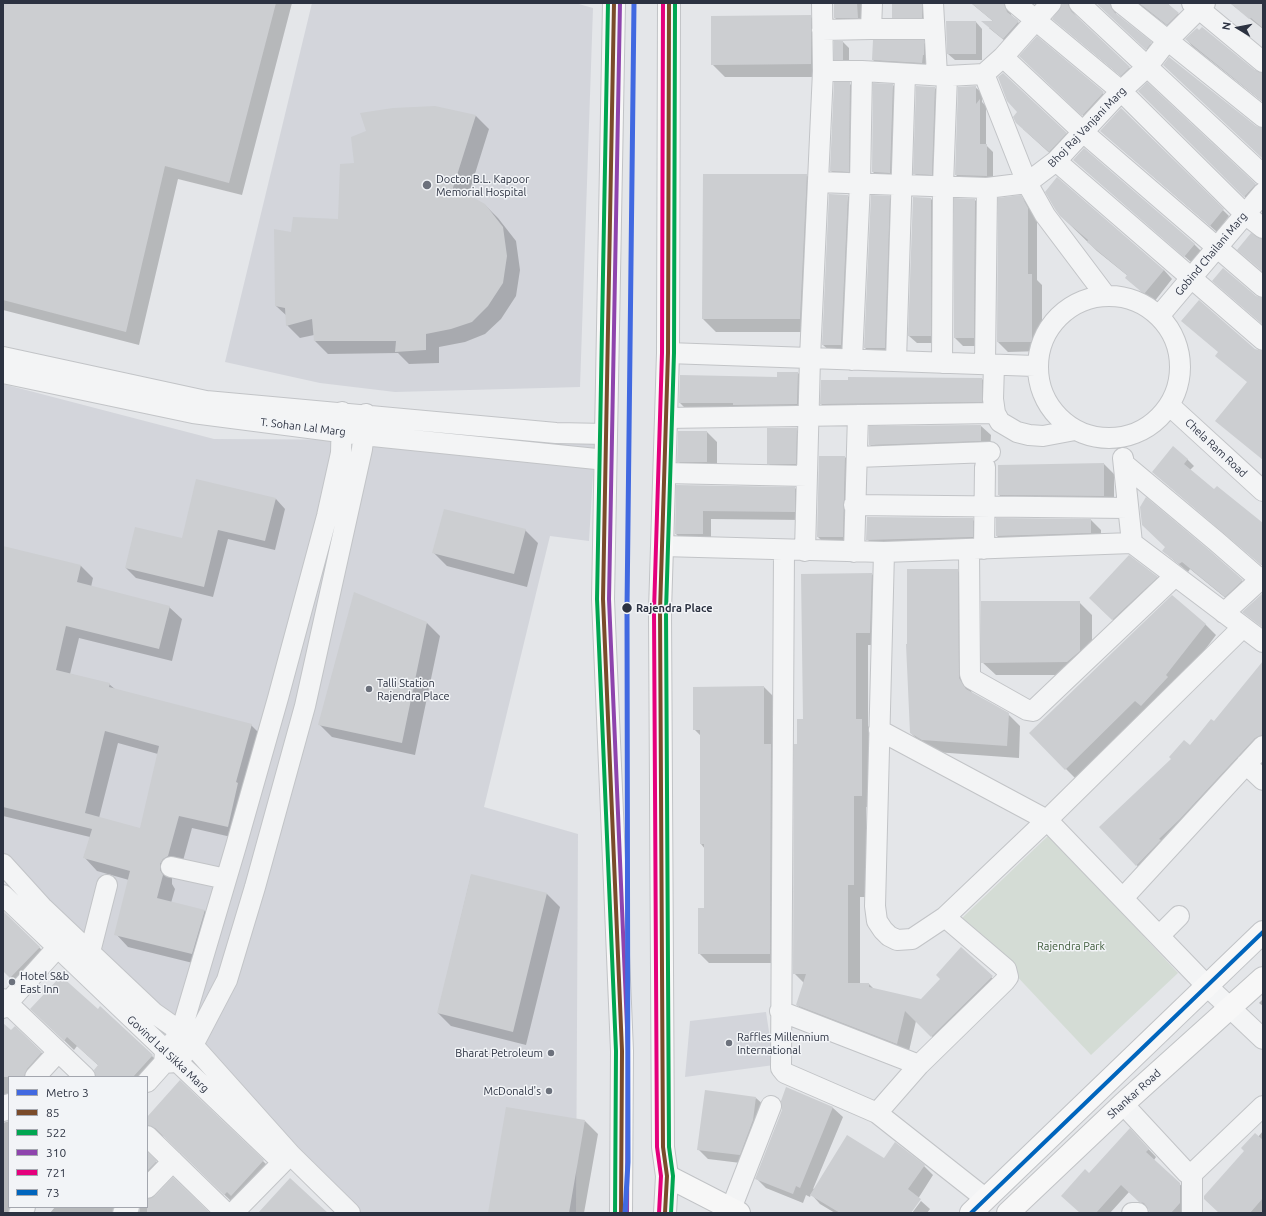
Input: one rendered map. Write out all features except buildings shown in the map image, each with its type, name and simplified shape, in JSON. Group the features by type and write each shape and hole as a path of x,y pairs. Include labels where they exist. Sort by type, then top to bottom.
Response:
{"main road":[{"path":"614,3 603,599 622,1050 621,1213"},
{"path":"665,1213 667,1176 663,1147 660,611 668,353 669,3"},
{"path":"979,1208 1263,932"},
{"name":"Shankar Road","path":"1008,1213 1123,1104 1263,978"},
{"path":"667,1176 727,1210"}],"street":[{"path":"805,551 810,358 823,71 822,3"},
{"path":"871,29 872,3"},
{"path":"933,3 934,29 942,75 942,363"},
{"path":"1015,3 1121,91 1245,214 1263,228"},
{"path":"823,71 862,71 942,75 984,74 1003,57 1051,3"},
{"path":"1079,3 1263,175"},
{"path":"1121,3 1263,117"},
{"path":"1199,5 1263,62"},
{"name":"Bhoj Raj Vanjani Marg","path":"1027,183 1056,161 1121,91 1147,67 1167,41 1199,5"},
{"path":"822,30 934,29"},
{"path":"1003,57 1083,132 1263,287"},
{"path":"852,360 860,183 862,71"},
{"path":"896,361 905,74"},
{"path":"984,74 1027,183 1049,221 1106,296"},
{"path":"1056,161 1263,340"},
{"path":"818,182 943,185 987,188 1027,183"},
{"path":"987,188 990,364 995,413 1000,422 1008,428 1029,435 1043,436 1075,430"},
{"name":"Gobind Chailani Marg","path":"1159,316 1263,193"},
{"path":"1106,296 1115,296 1139,302 1159,316 1172,333 1180,357 1179,382 1169,405 1153,424 1121,438 1096,438 1075,430 1054,413 1042,391 1035,366 1050,326 1068,308 1090,298 1106,296"},
{"path":"668,353 1035,366"},
{"name":"T. Sohan Lal Marg","path":"3,357 206,401 366,414 556,433 607,434"},
{"name":"T. Sohan Lal Marg","path":"3,373 193,412 363,435 606,460"},
{"name":"Chela Ram Road","path":"1169,405 1261,484"},
{"path":"187,1038 226,879 278,698 327,516 340,453 342,412"},
{"path":"666,418 995,413"},
{"path":"148,1081 187,1038 227,980 257,881 305,706 362,449 366,414"},
{"path":"854,552 854,505 858,416"},
{"path":"1121,438 1132,543"},
{"path":"857,457 988,459 985,507 977,549 970,674 972,679 1027,710 1034,710 1175,576"},
{"path":"1124,464 1262,580 1224,613"},
{"path":"664,473 807,476"},
{"path":"854,505 1128,508"},
{"path":"662,546 884,552 1132,543 1263,642"},
{"path":"784,550 780,1064 782,1070 877,1113 979,1208"},
{"path":"884,552 874,906 877,921 889,936 897,940 912,939 922,934 945,917 1047,820 1242,627"},
{"path":"278,698 305,706"},
{"path":"879,730 1047,820 1207,986 1263,1038"},
{"path":"1123,898 1263,746"},
{"path":"1246,764 1263,780"},
{"name":"Govind Lal Sikka Marg","path":"3,864 42,907 154,1013 187,1038 291,1155 350,1213"},
{"path":"172,867 226,879"},
{"path":"90,952 107,885"},
{"name":"Govind Lal Sikka Marg","path":"3,895 169,1059 283,1162 332,1213"},
{"path":"1159,936 1179,916"},
{"path":"877,1113 919,1065 1008,977 1006,969 945,917"},
{"path":"57,948 4,1004 84,1076"},
{"path":"780,1011 919,1065"},
{"path":"36,1076 58,1052"},
{"path":"1123,1104 1187,1173 1192,1173"},
{"path":"727,1210 771,1106"},
{"path":"1192,1213 1192,1173 1263,1106"},
{"path":"148,1137 226,1213"},
{"path":"148,1187 173,1161"},
{"path":"233,1213 283,1162"},
{"path":"1132,1213 1138,1213"}],"shaded area":[{"name":"Doctor B.L. Kapoor Memorial Hospital","path":"312,3 575,3 593,8 580,387 395,392 320,383 225,362"},
{"path":"3,384 214,439 595,441 589,541 550,536 484,807 578,834 576,1213 361,1213 3,863"},
{"name":"Raffles Millennium International","path":"766,1012 774,1065 685,1077 690,1021"}],"green space":[{"name":"Rajendra Park","path":"1049,835 1178,973 1091,1055 962,918"}],"metro line":[{"name":"3","path":"625,1213 628,1162 627,608 634,3"}],"transit line":[{"name":"522","path":"608,3 597,599 616,1051 615,1213"},
{"name":"85","path":"614,3 603,599 622,1051 621,1213"},
{"name":"310","path":"620,3 609,599 628,1051 627,1213"},
{"name":"721","path":"659,1213 661,1176 657,1147 654,611 662,353 663,3"},
{"name":"85","path":"665,1213 667,1176 663,1147 660,611 668,353 669,3"},
{"name":"522","path":"671,1213 673,1176 669,1147 666,611 674,353 675,3"},
{"name":"73","path":"971,1213 1263,932"}],"place":[{"name":"Doctor B.L. Kapoor Memorial Hospital","path":"427,185"},
{"name":"Rajendra Place","path":"627,608"},
{"name":"Talli Station Rajendra Place","path":"369,689"},
{"name":"Hotel S&b East Inn","path":"12,982"},
{"name":"Raffles Millennium International","path":"729,1043"},
{"name":"Bharat Petroleum","path":"551,1053"},
{"name":"McDonald's","path":"549,1091"}]}
